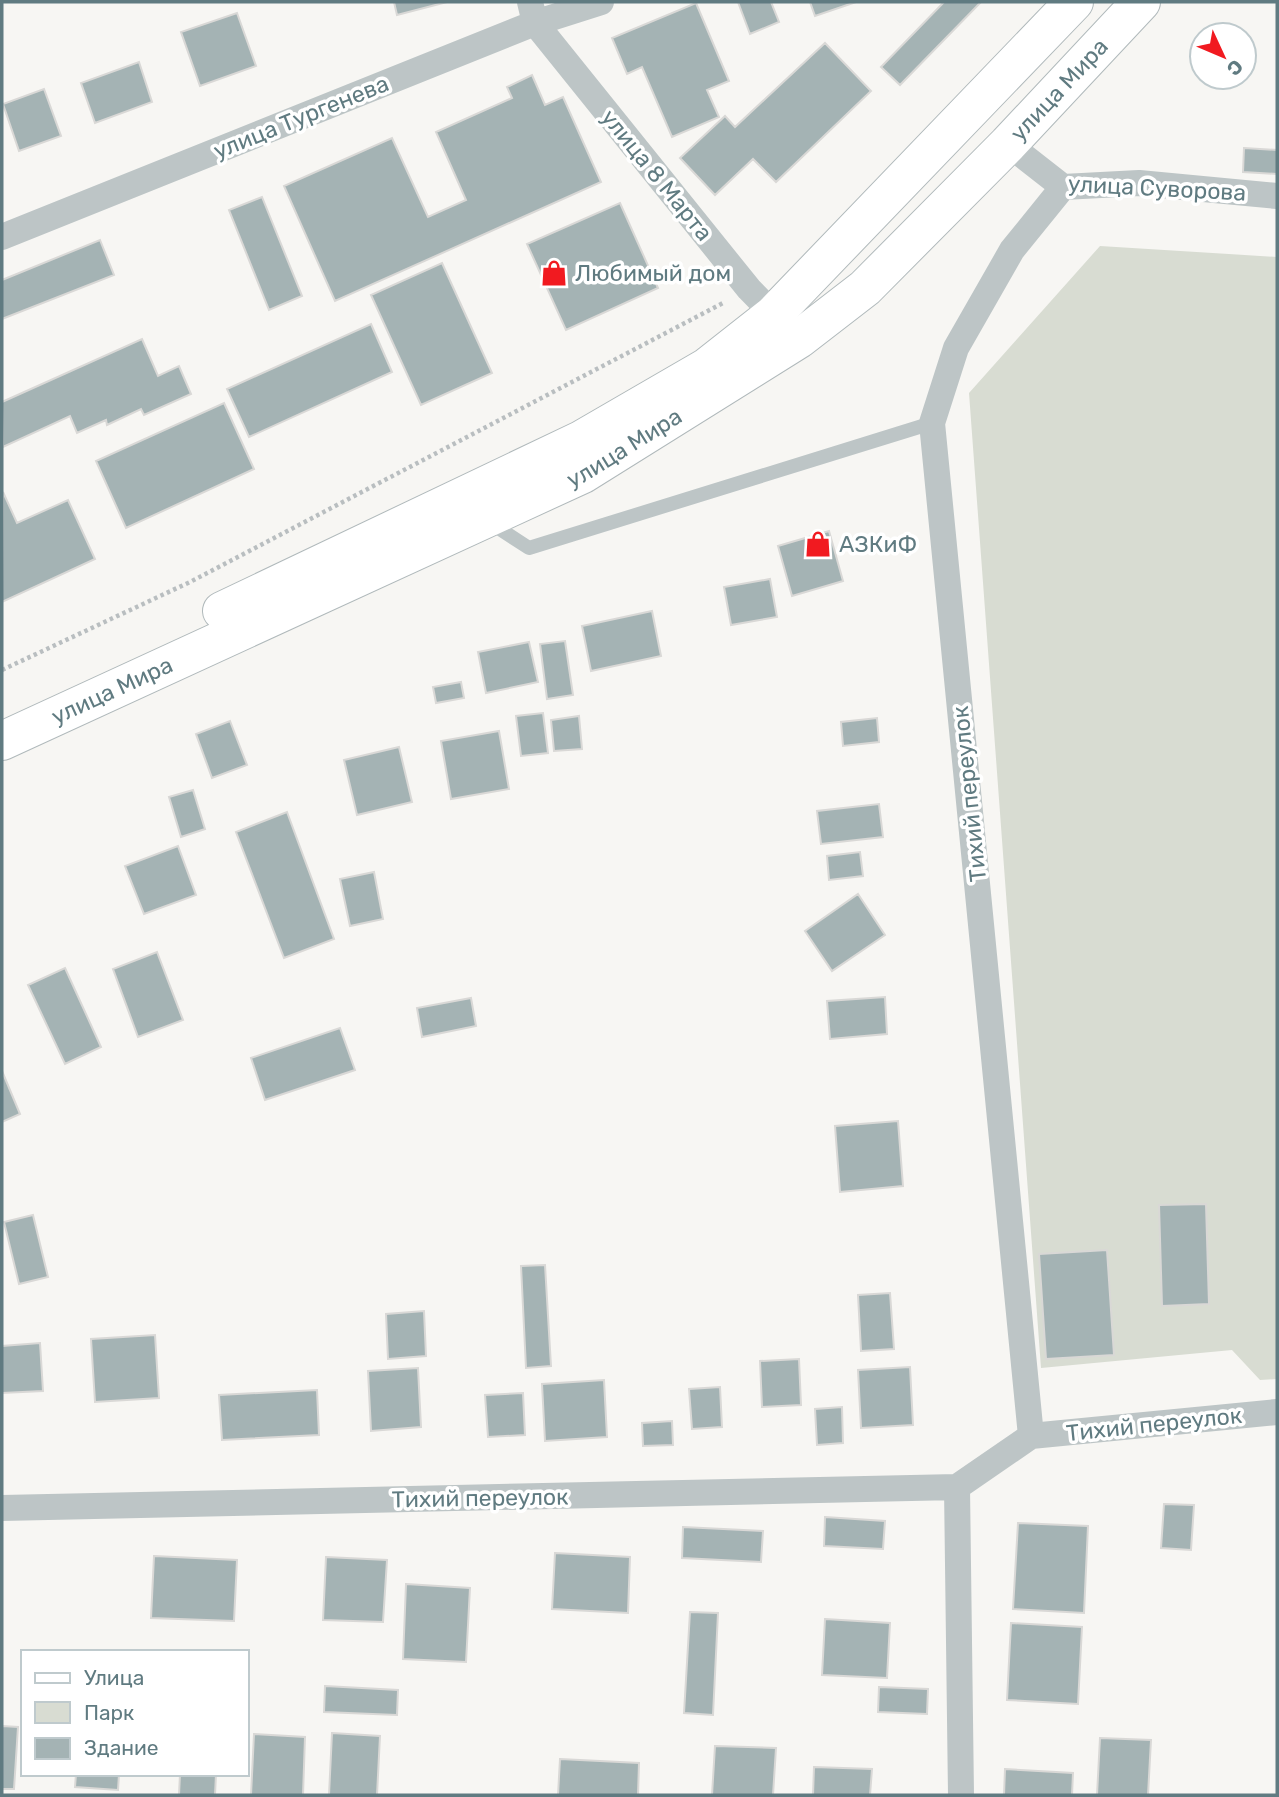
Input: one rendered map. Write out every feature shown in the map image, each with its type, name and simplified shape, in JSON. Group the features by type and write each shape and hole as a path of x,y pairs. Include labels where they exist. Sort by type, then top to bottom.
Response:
{"main road":[{"name":"улица Мира","path":"2,741 583,474 774,314 1073,2"},
{"name":"улица Мира","path":"2,716 581,440 707,367 774,314 865,288 1008,144 1141,2"}],"street":[{"name":"улица Тургенева","path":"2,237 532,13 601,2"},
{"name":"улица 8 Марта","path":"532,13 774,314"},
{"name":"улица Суворова","path":"1008,144 1063,187 1139,183 1277,196"},
{"name":"Тихий переулок","path":"1031,1436 932,423 956,348 1012,250 1063,187"},
{"name":"Тихий переулок","path":"2,1508 957,1488 1031,1436 1277,1412"},
{"path":"957,1488 961,1795"}],"lane":[{"path":"485,519 529,548 932,423"}],"path":[{"path":"2,670 774,314"}],"green space":[{"path":"1100,246 1277,257 1277,1379 1260,1380 1232,1350 1041,1368 969,393"}],"building":[{"path":"394,2 447,2 397,15"},
{"path":"738,2 771,2 779,22 750,34"},
{"path":"810,2 856,2 815,16"},
{"path":"944,2 981,2 900,85 881,67"},
{"path":"696,3 729,81 707,90 719,117 672,137 642,67 627,74 612,38"},
{"path":"237,13 256,66 200,86 181,32"},
{"path":"825,43 871,91 776,182 753,159 715,195 680,158 725,116 735,127"},
{"path":"139,62 152,102 95,123 81,83"},
{"path":"532,75 545,105 563,97 601,182 335,301 284,186 392,138 428,217 466,200 436,132 512,98 507,87"},
{"path":"44,89 61,136 19,151 3,104"},
{"path":"1244,148 1277,150 1277,174 1243,172"},
{"path":"262,197 302,296 269,310 229,210"},
{"path":"620,203 658,288 566,330 527,244"},
{"path":"100,240 114,275 2,319 2,280"},
{"path":"442,263 492,373 421,405 371,295"},
{"path":"371,324 392,372 249,437 227,389"},
{"path":"142,339 158,376 179,366 191,394 144,415 141,409 107,425 106,420 77,433 70,416 3,447 2,402"},
{"path":"224,403 254,469 126,528 96,461"},
{"path":"3,492 17,523 68,500 95,559 2,602"},
{"path":"829,531 843,581 792,596 778,546"},
{"path":"770,579 777,617 731,625 724,587"},
{"path":"652,611 661,656 591,671 582,626"},
{"path":"565,641 573,695 547,699 540,644"},
{"path":"529,642 538,682 486,693 478,652"},
{"path":"461,682 464,698 436,703 433,687"},
{"path":"543,713 548,753 521,756 516,716"},
{"path":"579,716 582,749 554,751 551,720"},
{"path":"877,718 879,742 843,746 841,722"},
{"path":"230,721 247,765 212,778 196,734"},
{"path":"499,731 509,789 451,799 441,741"},
{"path":"399,747 412,802 357,815 344,760"},
{"path":"193,790 205,829 181,837 169,797"},
{"path":"879,804 883,837 821,844 817,811"},
{"path":"287,812 334,939 284,958 236,832"},
{"path":"178,846 196,895 144,914 125,866"},
{"path":"860,852 863,876 829,880 827,856"},
{"path":"374,872 383,919 350,926 340,879"},
{"path":"858,894 885,935 832,971 805,931"},
{"path":"157,952 183,1020 138,1037 113,969"},
{"path":"65,968 101,1047 65,1064 28,985"},
{"path":"885,997 887,1034 830,1039 827,1001"},
{"path":"471,998 476,1026 422,1037 417,1008"},
{"path":"340,1028 355,1070 265,1100 251,1058"},
{"path":"2,1071 20,1114 2,1122"},
{"path":"898,1121 903,1186 840,1192 835,1126"},
{"path":"1206,1204 1209,1304 1162,1306 1159,1205"},
{"path":"33,1215 48,1277 19,1284 4,1222"},
{"path":"1107,1250 1114,1355 1046,1359 1039,1254"},
{"path":"545,1265 551,1366 526,1368 521,1266"},
{"path":"890,1293 894,1349 861,1351 858,1295"},
{"path":"424,1311 426,1356 388,1359 386,1314"},
{"path":"155,1335 159,1398 95,1402 91,1339"},
{"path":"40,1343 43,1391 2,1393 2,1346"},
{"path":"799,1359 801,1405 762,1407 760,1361"},
{"path":"910,1367 913,1425 861,1428 858,1370"},
{"path":"418,1368 421,1427 371,1431 368,1371"},
{"path":"604,1380 607,1437 545,1441 542,1384"},
{"path":"720,1387 722,1427 692,1429 689,1389"},
{"path":"317,1390 319,1435 222,1440 219,1395"},
{"path":"523,1393 525,1435 488,1437 485,1395"},
{"path":"842,1407 843,1443 817,1445 815,1409"},
{"path":"672,1421 673,1445 643,1446 642,1423"},
{"path":"1164,1504 1194,1505 1191,1550 1161,1548"},
{"path":"825,1517 885,1521 883,1549 824,1546"},
{"path":"1018,1523 1088,1526 1084,1613 1013,1609"},
{"path":"683,1527 763,1531 761,1562 682,1558"},
{"path":"555,1553 630,1557 628,1613 552,1609"},
{"path":"154,1556 237,1560 234,1621 151,1618"},
{"path":"326,1557 387,1560 383,1622 323,1620"},
{"path":"406,1584 470,1588 466,1662 403,1659"},
{"path":"690,1612 718,1613 713,1715 684,1713"},
{"path":"825,1619 890,1623 887,1678 822,1675"},
{"path":"1011,1623 1082,1627 1078,1704 1007,1700"},
{"path":"325,1686 398,1690 397,1715 324,1712"},
{"path":"879,1687 928,1689 927,1714 878,1712"},
{"path":"2,1726 18,1727 14,1789 2,1789"},
{"path":"332,1733 380,1736 377,1795 329,1795"},
{"path":"254,1734 305,1737 303,1795 251,1795"},
{"path":"1100,1738 1151,1740 1148,1795 1097,1795"},
{"path":"715,1746 776,1748 773,1795 712,1795"},
{"path":"560,1759 639,1763 638,1795 558,1795"},
{"path":"814,1767 872,1769 870,1795 813,1795"},
{"path":"1005,1769 1073,1773 1072,1795 1004,1795"},
{"path":"76,1776 119,1776 118,1790 75,1787"},
{"path":"180,1776 216,1776 215,1795 179,1795"}],"place":[{"name":"Любимый дом","path":"554,273"},
{"name":"АЗКиФ","path":"818,544"}]}
